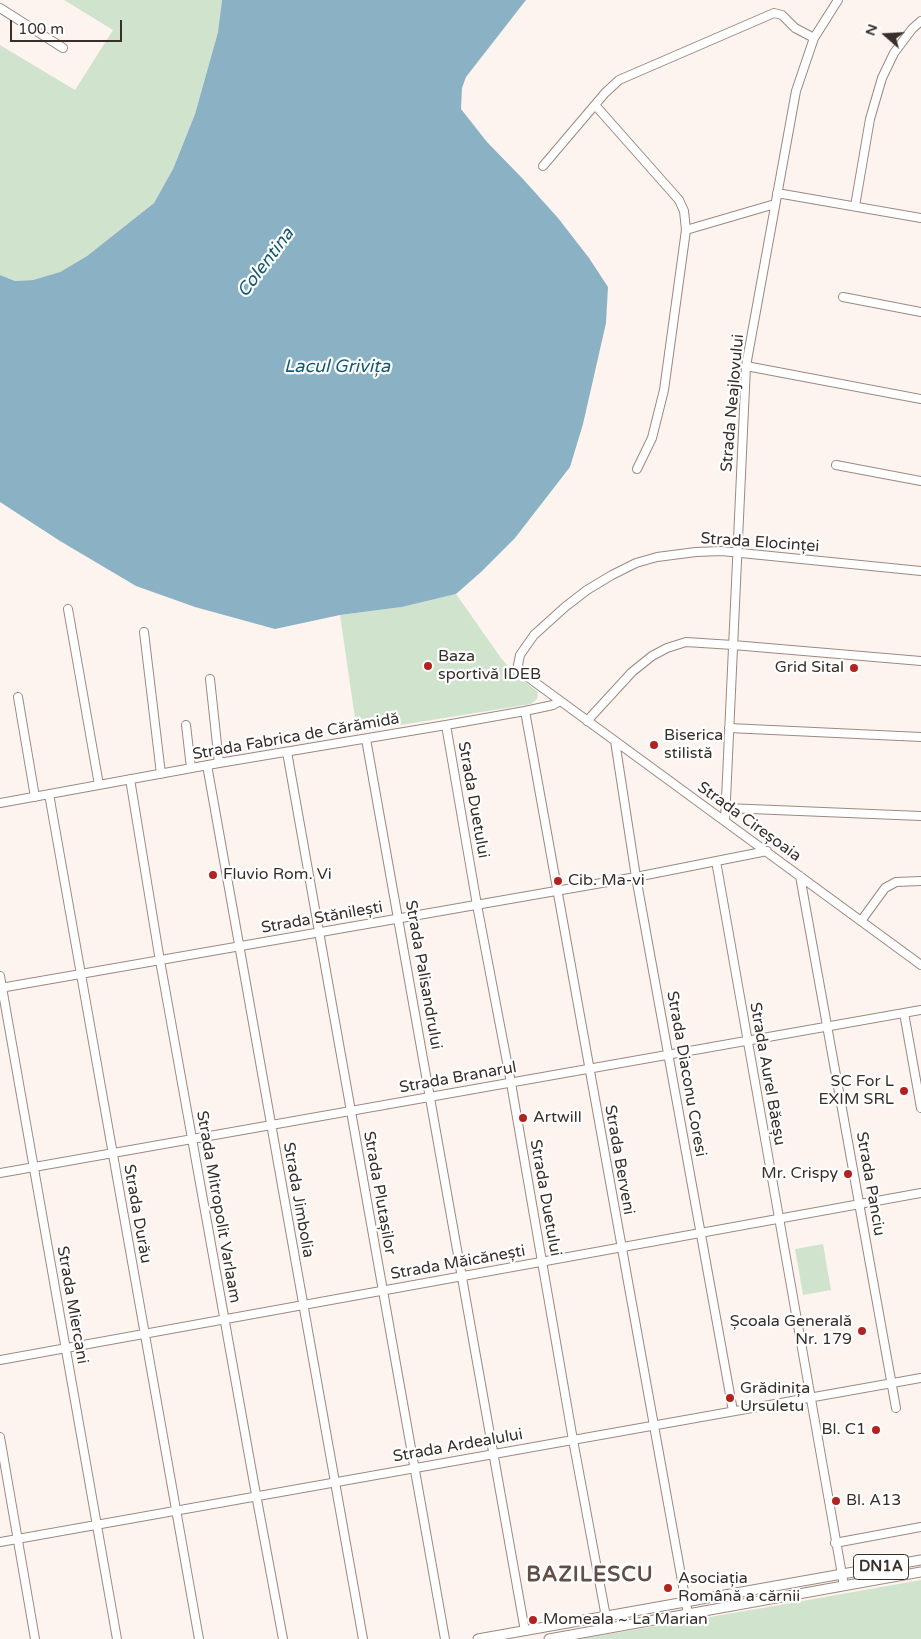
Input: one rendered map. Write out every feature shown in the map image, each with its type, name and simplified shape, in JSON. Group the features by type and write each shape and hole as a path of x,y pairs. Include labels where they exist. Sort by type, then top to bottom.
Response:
{"main road":[{"name":"DN1A","path":"478,1639 921,1560"},
{"name":"DN1A","path":"548,1639 921,1572"}],"street":[{"name":"Strada Neajlovului","path":"725,821 746,366 796,91 814,38 838,0"},
{"path":"0,8 62,48"},
{"path":"544,166 605,93 619,80 774,13 782,15 795,28 814,38"},
{"path":"855,206 870,119 882,78 894,53 912,29 921,21"},
{"path":"595,105 679,200 684,211 686,230 664,390 652,438 637,469"},
{"path":"777,193 921,218"},
{"path":"686,230 775,204"},
{"path":"843,297 921,312"},
{"path":"746,366 921,399"},
{"path":"836,465 921,481"},
{"name":"Strada Elocinței","path":"560,701 520,671 518,665 520,655 528,642 559,612 588,590 636,563 678,553 710,551 737,552 921,571"},
{"path":"68,609 98,782"},
{"path":"144,632 161,774"},
{"path":"588,721 632,672 652,656 667,648 686,642 733,644 921,661"},
{"path":"210,679 219,763"},
{"path":"18,697 35,797"},
{"name":"Strada Fabrica de Cărămidă","path":"0,803 98,782 161,774 525,711 553,705 560,701"},
{"name":"Strada Cireșoaia","path":"560,701 921,965"},
{"name":"Strada Berveni","path":"525,711 688,1614"},
{"path":"186,725 192,768"},
{"name":"Strada Duetului","path":"446,725 606,1617"},
{"path":"729,728 921,738"},
{"name":"Strada Palisandrului","path":"366,739 525,1631"},
{"name":"Strada Diaconu Coresi","path":"615,741 636,877 733,1411"},
{"name":"Strada Plutașilor","path":"287,752 444,1639"},
{"name":"Strada Jimbolia","path":"207,765 363,1639"},
{"name":"Strada Mitropolit Varlaam","path":"130,779 160,961 283,1639"},
{"name":"Strada Durău","path":"49,794 199,1639"},
{"path":"726,808 921,816"},
{"name":"Strada Stănilești","path":"1,988 636,877 767,851"},
{"name":"Strada Aurel Băeșu","path":"716,861 844,1586"},
{"name":"Strada Panciu","path":"800,876 896,1408"},
{"path":"861,921 885,888 904,880 921,881"},
{"name":"Strada Miercani","path":"0,976 117,1639"},
{"name":"Strada Branarul","path":"0,1174 192,1138 921,1010"},
{"path":"904,1013 921,1108"},
{"name":"Strada Măicănești","path":"0,1360 921,1193"},
{"name":"Strada Ardealului","path":"0,1542 921,1378"},
{"path":"0,1437 35,1639"},
{"path":"836,1543 921,1527"}],"green space":[{"path":"64,0 222,0 218,32 195,114 173,169 154,203 87,256 60,272 33,280 15,281 0,275 0,45 75,90 113,30"},
{"name":"Baza sportivă IDEB","path":"456,594 501,658 515,674 538,692 537,699 531,704 357,732 340,615 402,607"},
{"path":"823,1244 831,1290 803,1295 795,1249"},
{"path":"921,1580 921,1639 580,1639 774,1606"}],"water":[{"name":"Lacul Grivița","path":"222,0 526,0 466,77 462,88 461,109 487,142 558,218 589,258 608,287 606,323 583,424 570,467 515,538 456,594 402,607 340,615 275,629 195,607 136,586 60,541 0,502 0,275 15,281 33,280 60,272 87,256 154,203 173,169 195,114 218,32"}],"place":[{"name":"Baza sportivă IDEB","path":"428,666"},
{"name":"Grid Sital","path":"854,668"},
{"name":"Biserica stilistă","path":"654,745"},
{"name":"Fluvio Rom. Vi","path":"213,875"},
{"name":"Cib. Ma-vi","path":"558,881"},
{"name":"SC For L EXIM SRL","path":"904,1091"},
{"name":"Artwill","path":"523,1118"},
{"name":"Mr. Crispy","path":"848,1174"},
{"name":"Școala Generală Nr. 179","path":"862,1331"},
{"name":"Grădinița Ursuletu","path":"730,1398"},
{"name":"Bl. C1","path":"876,1430"},
{"name":"Bl. A13","path":"836,1501"},
{"name":"Asociația Română a cărnii","path":"668,1588"},
{"name":"Momeala ~ La Marian","path":"533,1620"}],"district":[{"name":"BAZILESCU","path":"590,1575"}],"water label":[{"name":"Colentina","path":"266,263"}]}
